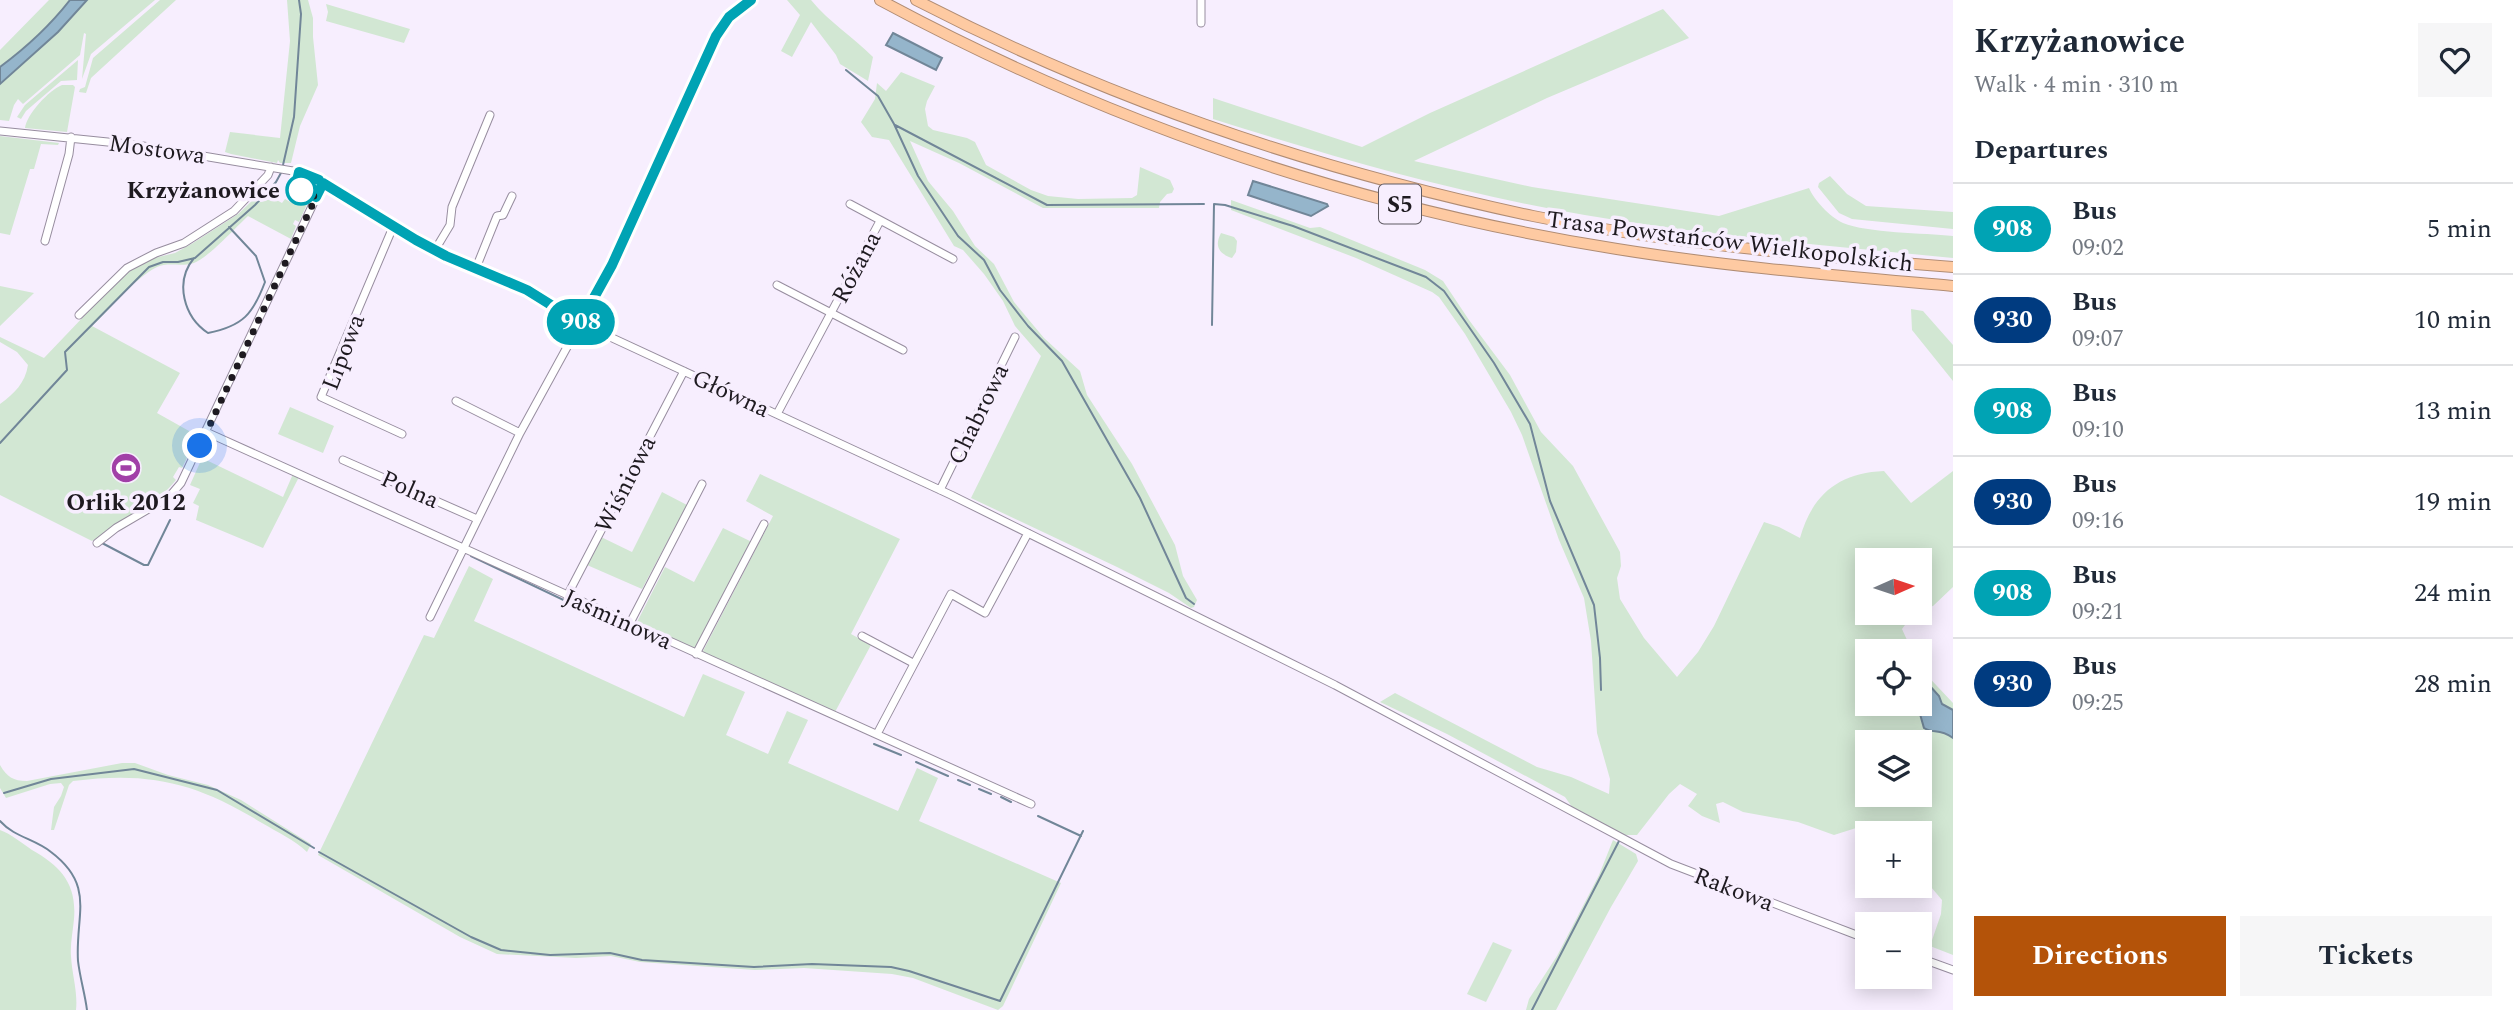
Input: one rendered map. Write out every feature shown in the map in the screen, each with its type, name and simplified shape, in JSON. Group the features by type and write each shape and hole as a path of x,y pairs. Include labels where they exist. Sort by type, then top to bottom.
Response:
{"highway":[{"name":"Trasa Powstańców Wielkopolskich","path":"880,0 991,57 1077,95 1177,135 1325,184 1427,211 1617,249 1714,263 1953,286"},
{"name":"Trasa Powstańców Wielkopolskich","path":"916,0 1087,80 1175,114 1316,162 1431,193 1620,231 1817,255 1953,267"}],"street":[{"path":"430,617 520,433 612,265 716,36 729,17 751,0"},
{"path":"1201,0 1201,23"},
{"path":"435,250 450,225 452,207 490,115"},
{"name":"Mostowa","path":"0,131 194,153 291,170 323,183"},
{"path":"45,241 71,138"},
{"path":"79,315 127,268 184,243 233,211 275,167"},
{"path":"97,543 116,528 169,496 181,484 323,183"},
{"name":"Główna","path":"323,183 435,250 527,290 580,323 1028,533"},
{"path":"477,268 497,216 503,215 512,196"},
{"name":"Różana","path":"850,204 953,259"},
{"name":"Różana","path":"778,414 880,220"},
{"name":"Lipowa","path":"393,227 321,397 402,434"},
{"name":"Różana","path":"777,285 903,350"},
{"name":"Chabrowa","path":"940,490 1015,337"},
{"name":"Wiśniowa","path":"567,597 684,371"},
{"path":"456,401 520,433"},
{"name":"Jaśminowa","path":"206,432 1031,804"},
{"name":"Polna","path":"343,460 477,519"},
{"path":"629,625 702,484"},
{"path":"696,654 764,524"},
{"path":"877,734 951,594 985,613 1028,533"},
{"name":"Rakowa","path":"1028,533 1335,685 1691,873 1855,934"},
{"path":"862,636 913,663"},
{"path":"1932,962 1953,970"}],"green space":[{"path":"49,0 70,0 37,36 0,67 0,50"},
{"path":"87,0 155,0 91,54 82,79 84,33 80,55 23,104 18,99 9,121 0,120 0,84 58,32"},
{"path":"160,0 176,0 91,78 86,93 79,92 85,87 93,58"},
{"path":"287,0 308,0 313,18 318,85 300,126 291,163 280,163 278,160 277,163 225,152 230,132 280,138 290,41"},
{"path":"787,0 811,0 873,57 868,81 840,64 811,22 792,57 781,51 800,15"},
{"path":"326,4 410,29 404,43 326,21"},
{"path":"1663,9 1689,38 1547,98 1414,161 1532,187 1719,216 1809,188 1823,208 1843,223 1881,231 1953,236 1953,258 1705,232 1557,210 1384,170 1213,119 1213,98 1362,147 1430,113"},
{"path":"78,60 77,80 61,81 26,111 21,119 17,117 25,105"},
{"path":"901,72 935,86 925,109 928,126 933,130 975,142 986,165 1031,190 1048,196 1078,199 1132,198 1137,195 1140,167 1170,180 1174,189 1160,202 1159,208 1043,208 959,163 910,141 928,181 953,211 975,246 994,264 1014,302 1044,338 1080,371 1087,395 1132,464 1175,545 1183,576 1197,600 1194,607 1191,608 1169,593 1117,567 971,498 1041,356 1015,326 1003,301 984,274 963,250 954,246 889,140 872,137 861,122 875,99 877,83 886,91"},
{"path":"62,85 75,87 67,132 25,128 29,116 45,97"},
{"path":"0,136 59,143 41,144 34,169 30,169 10,235 0,233"},
{"path":"1830,176 1847,194 1866,206 1953,212 1953,229 1852,219 1839,213 1818,187 1819,183"},
{"path":"297,195 308,202 299,222 295,220 293,224 296,226 291,239 248,216 200,260 189,264 157,267 148,273 92,326 180,373 157,413 198,436 182,468 179,467 173,477 176,480 167,490 137,514 92,541 0,495 0,404 19,387 28,365 17,352 0,342 0,337 44,358 128,270 150,259 175,253 193,243 238,214 254,199 261,202 273,198 282,203 285,199 292,203"},
{"path":"1231,200 1310,228 1320,227 1425,270 1443,281 1510,375 1541,432 1573,466 1620,552 1621,566 1617,578 1620,599 1644,638 1677,677 1698,652 1714,626 1764,522 1800,538 1805,523 1820,498 1829,489 1853,476 1884,471 1911,503 1953,471 1953,587 1933,606 1932,548 1855,548 1855,625 1905,625 1902,629 1907,639 1855,639 1855,716 1932,716 1932,681 1953,703 1953,955 1932,947 1942,900 1932,888 1932,821 1855,821 1855,828 1834,835 1798,822 1743,812 1723,802 1716,804 1720,823 1702,816 1688,806 1697,794 1680,784 1637,835 1623,835 1572,807 1565,797 1447,734 1380,702 1395,693 1537,767 1571,777 1609,794 1610,779 1597,733 1591,641 1584,598 1559,540 1522,435 1465,334 1439,297 1356,258 1231,210"},
{"path":"1221,233 1234,237 1237,241 1236,252 1232,258 1219,249"},
{"path":"0,286 34,293 0,326"},
{"path":"1911,309 1923,311 1953,345 1953,381 1912,330"},
{"path":"290,407 334,426 323,453 278,434"},
{"path":"202,458 283,497 293,474 299,477 263,548 196,520 199,506 193,503 200,489 190,485"},
{"path":"760,474 900,539 851,634 871,645 835,712 702,653 773,516 746,501"},
{"path":"662,492 687,505 642,589 587,565 601,537 632,552"},
{"path":"723,528 752,542 695,650 636,624 665,567 694,582"},
{"path":"469,566 493,579 474,621 684,717 703,674 745,692 726,735 768,754 787,711 808,720 788,763 898,811 917,768 938,778 919,821 1061,883 1003,1006 998,1010 913,978 892,974 804,968 755,970 640,962 611,956 576,958 497,954 460,937 318,855 424,635 434,638"},
{"path":"122,763 135,763 208,785 241,800 311,844 307,852 291,840 216,798 194,789 150,779 101,778 73,781 69,785 54,830 51,830 54,807 64,787 61,783 6,798 0,788 0,765 11,778 27,781"},
{"path":"0,830 51,862 65,877 73,895 71,951 76,1010 0,1010"},
{"path":"1613,840 1636,854 1638,861 1556,1010 1526,1010 1529,999 1557,956 1599,875"},
{"path":"1493,942 1512,950 1486,1002 1467,994"}],"water":[{"path":"70,0 87,0 58,32 0,84 0,67 37,36"},
{"path":"893,33 942,58 936,70 886,45"},
{"path":"1253,181 1328,206 1311,216 1248,195"},
{"path":"1932,688 1942,704 1953,710 1953,738 1924,728 1921,716 1932,716"}],"waterway":[{"path":"283,165 294,117 301,14 299,0"},
{"path":"846,70 878,96 918,176 958,236 984,260 1000,290 1028,326 1062,361 1140,498 1186,598 1194,604"},
{"path":"895,125 1047,205 1204,204"},
{"path":"0,443 67,370 65,352 149,267 163,262 195,258 255,205 276,182 282,171"},
{"path":"1212,325 1214,204 1293,226 1426,277 1444,291 1494,363 1530,424 1550,501 1594,605 1601,690"},
{"path":"194,258 188,267 183,288 184,298 193,318 208,333 230,327 245,317 256,302 265,282 256,256 229,227"},
{"path":"102,543 148,565 170,520"},
{"path":"471,556 633,633"},
{"path":"874,744 901,755"},
{"path":"916,762 948,776"},
{"path":"4,793 51,779 134,769 217,790 314,848"},
{"path":"958,780 970,785"},
{"path":"979,789 991,794"},
{"path":"1001,797 1011,802"},
{"path":"1038,816 1081,836"},
{"path":"0,821 12,831 51,852 74,877 80,902 78,961 87,1010"},
{"path":"319,852 471,937 501,950 550,955 610,953 642,960 754,967 812,964 891,967 1000,1001 1083,831"},
{"path":"1532,1010 1619,841"}],"bus line":[{"name":"908","path":"319,180 299,172 296,185 316,197 323,183 416,240 446,256 527,290 580,323 612,265 716,36 729,17 751,0"}],"place":[{"name":"Krzyżanowice","path":"301,190"},
{"name":"Orlik 2012","path":"126,468"}],"route":[{"path":"200,446 316,197 301,190"}]}
